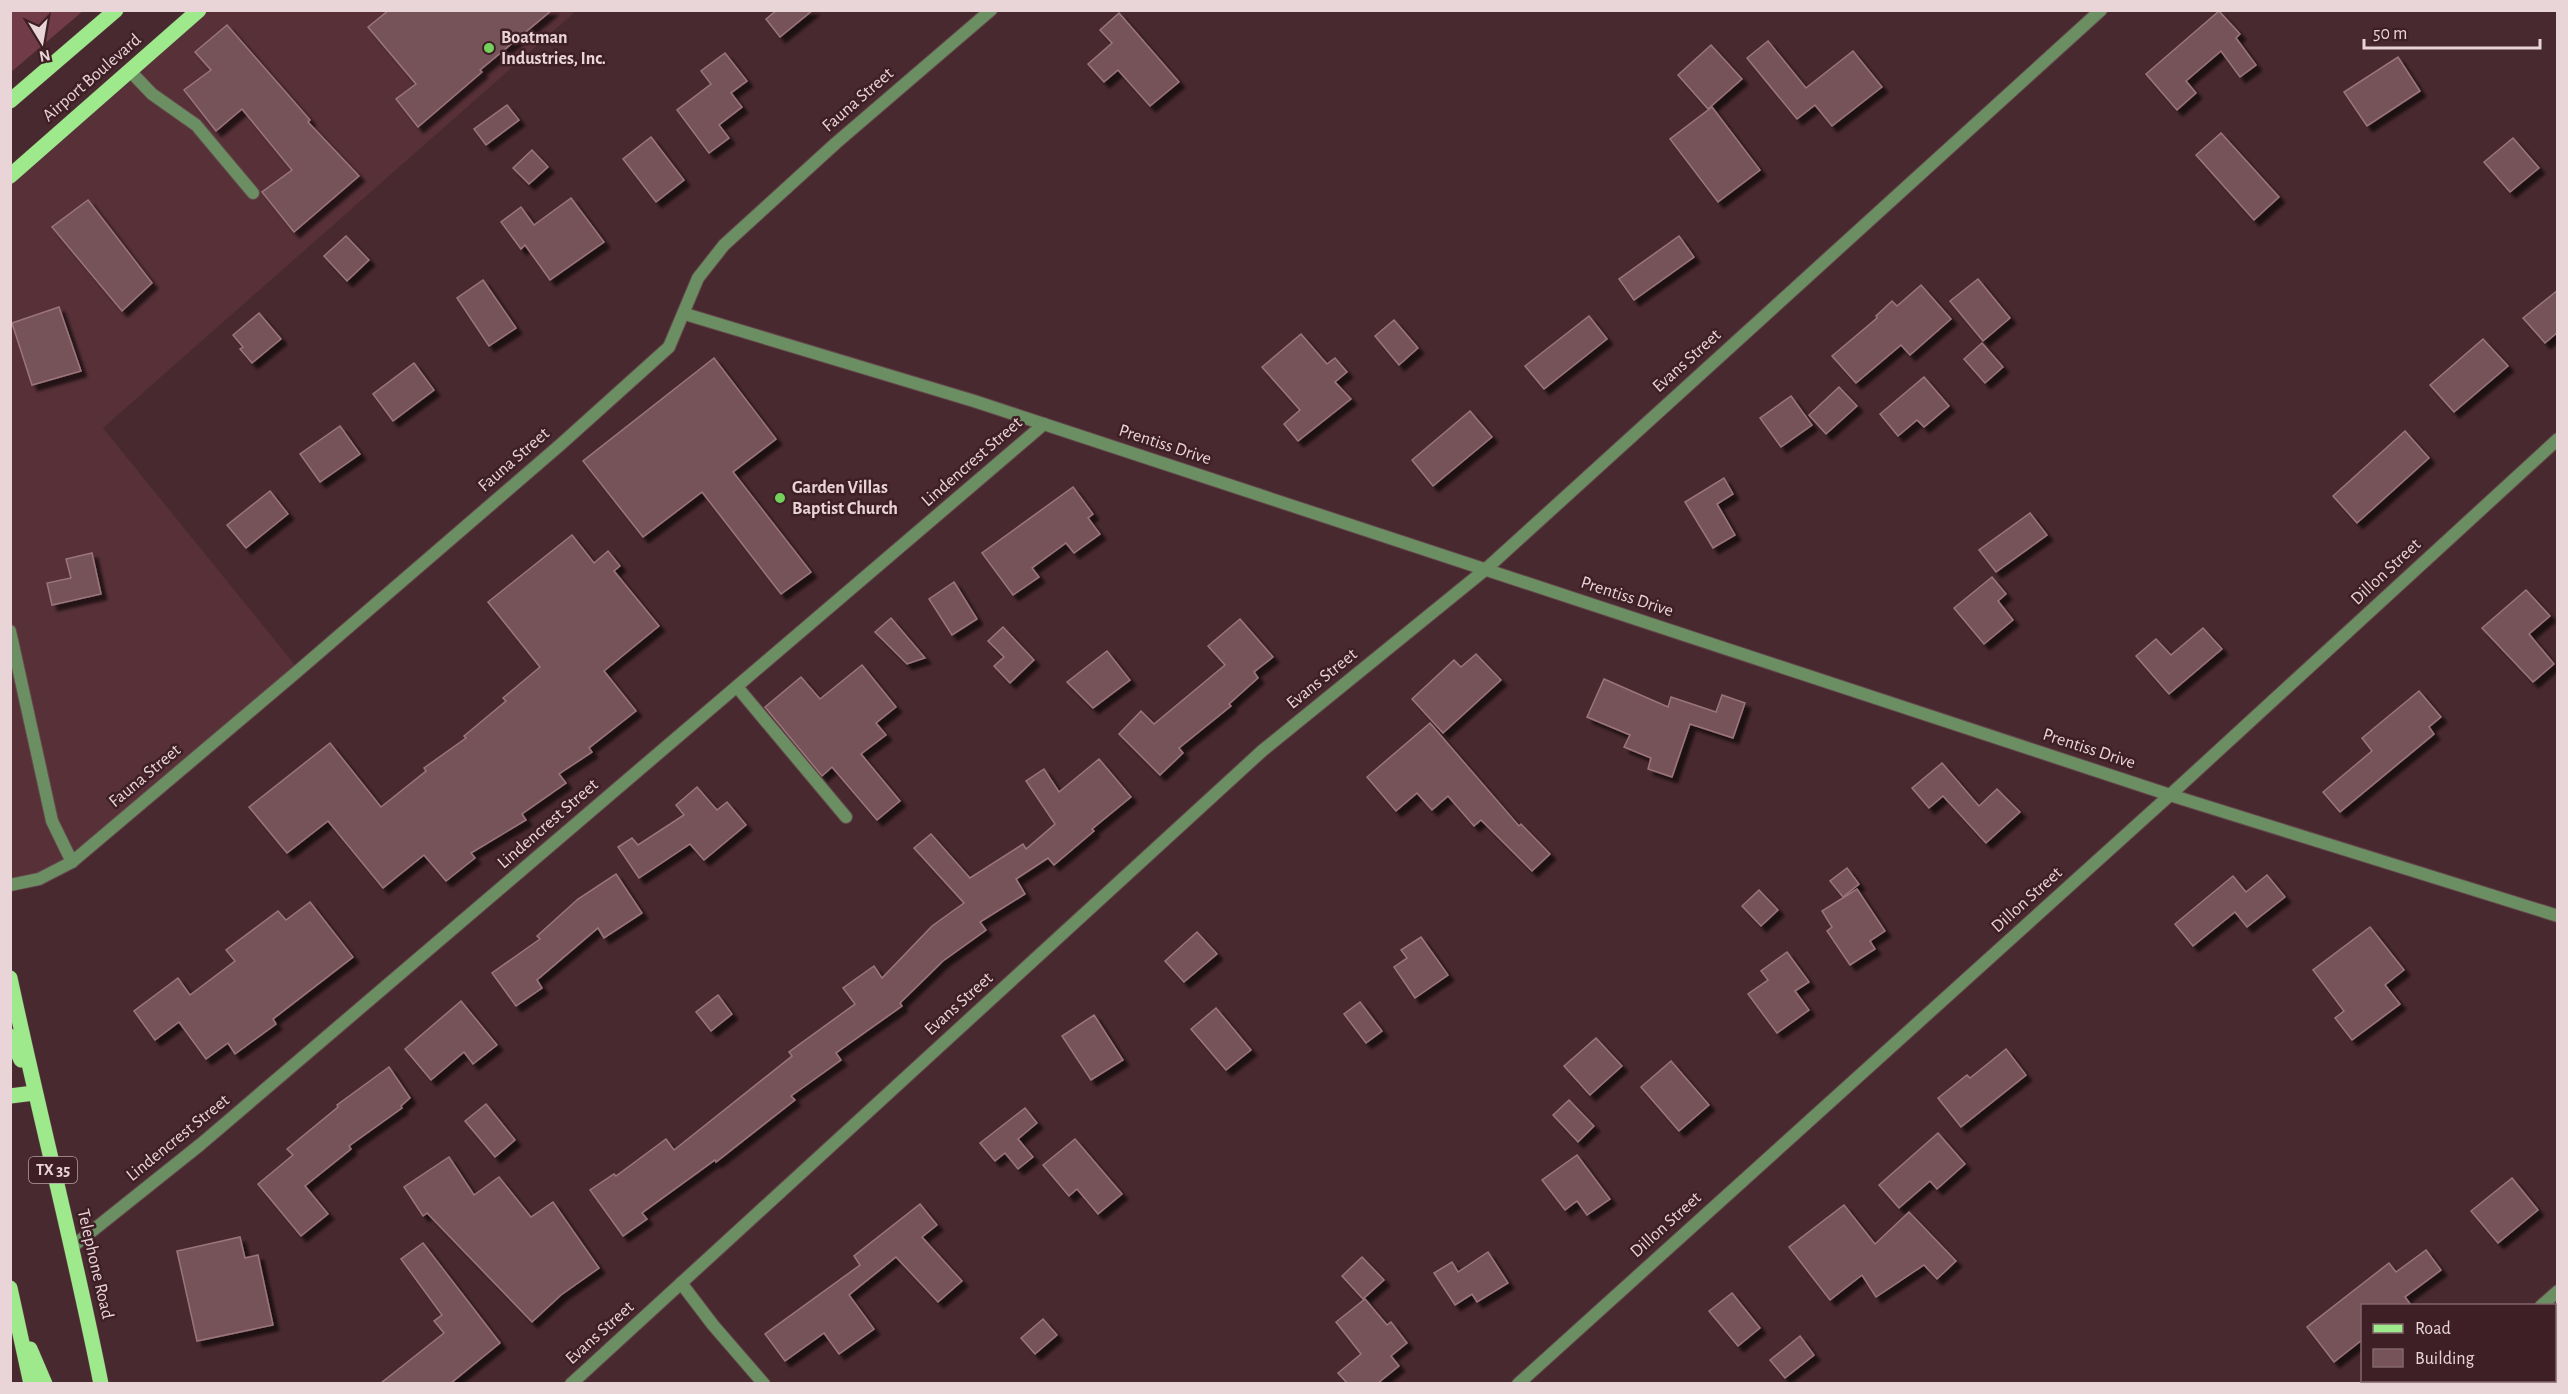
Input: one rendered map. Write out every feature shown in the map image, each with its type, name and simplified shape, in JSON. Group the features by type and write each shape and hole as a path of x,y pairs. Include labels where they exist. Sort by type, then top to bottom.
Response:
{"main road":[{"name":"Airport Boulevard","path":"14,96 116,10"},
{"name":"Airport Boulevard","path":"10,176 199,10"},
{"name":"Telephone Road","path":"10,978 101,1383"},
{"path":"10,1036 34,1093 10,1096"},
{"path":"10,1288 14,1326 31,1383"},
{"path":"14,1326 45,1383"}],"street":[{"name":"Fauna Street","path":"10,885 39,879 72,862 560,445 669,347 685,314 698,278 724,245 836,142 991,10"},
{"name":"Evans Street","path":"572,1383 1262,751 1486,569 2100,10"},
{"path":"130,71 152,94 196,125 253,193"},
{"name":"Prentiss Drive","path":"685,314 1044,424 2170,795 2558,916"},
{"name":"Lindencrest Street","path":"72,1247 201,1144 738,688 1044,424"},
{"name":"Dillon Street","path":"1518,1383 2170,795 2558,439"},
{"path":"10,631 52,820 72,862"},
{"path":"738,688 846,817"},
{"path":"681,1283 713,1325 764,1383"},
{"path":"2542,1304 2558,1291"}],"shaded area":[{"path":"11,10 83,10 83,11 11,72"},
{"path":"202,11 576,11 103,428 299,670 72,862 10,885 10,176"}],"building":[{"path":"389,10 552,10 480,70 482,72 418,127 396,99 416,84 368,27"},
{"path":"777,10 813,10 780,37 766,19"},
{"path":"2219,11 2240,34 2236,38 2256,65 2240,77 2221,51 2186,81 2196,93 2177,110 2146,74"},
{"path":"1119,13 1179,82 1150,106 1118,70 1104,82 1088,64 1112,43 1100,30"},
{"path":"227,25 310,120 308,122 359,176 294,232 262,192 292,170 242,109 216,131 184,90 211,70 195,52"},
{"path":"1768,41 1806,88 1853,51 1882,87 1832,126 1815,105 1797,119 1747,58"},
{"path":"1711,45 1742,79 1708,109 1678,75"},
{"path":"725,53 747,81 731,93 742,107 719,125 729,138 709,153 677,110 711,84 701,71"},
{"path":"2398,57 2420,91 2367,126 2344,92"},
{"path":"507,105 519,120 486,145 474,129"},
{"path":"1712,107 1760,170 1718,202 1670,139"},
{"path":"2221,133 2279,197 2254,220 2196,155"},
{"path":"651,137 684,180 656,202 623,159"},
{"path":"2513,138 2539,168 2510,192 2484,162"},
{"path":"532,150 548,167 529,184 513,168"},
{"path":"571,198 604,242 550,280 525,245 521,249 501,222 521,207 534,225"},
{"path":"88,200 152,283 122,311 52,227"},
{"path":"346,236 369,260 347,281 324,256"},
{"path":"1679,236 1694,257 1634,300 1619,279"},
{"path":"1978,279 2010,318 1983,341 1950,301"},
{"path":"483,280 516,328 489,346 457,298"},
{"path":"1921,285 1951,319 1910,355 1901,345 1856,383 1832,356 1877,318 1876,316 1892,301 1897,306"},
{"path":"2558,290 2558,332 2545,343 2523,318"},
{"path":"59,307 81,371 32,385 12,323"},
{"path":"259,313 281,339 252,363 240,349 243,347 233,335"},
{"path":"1589,316 1607,339 1544,389 1525,366"},
{"path":"1394,320 1418,348 1399,365 1375,336"},
{"path":"1301,334 1327,364 1335,358 1347,372 1335,382 1351,399 1298,441 1284,424 1300,410 1262,367"},
{"path":"2483,339 2508,366 2454,412 2430,385"},
{"path":"1982,343 2003,367 1985,383 1964,359"},
{"path":"714,358 776,439 733,472 811,572 781,594 702,492 643,537 583,461"},
{"path":"414,363 434,390 393,421 373,394"},
{"path":"1924,377 1949,406 1924,427 1917,420 1898,436 1880,414"},
{"path":"1839,387 1857,406 1826,434 1809,415"},
{"path":"1791,396 1812,425 1781,447 1760,418"},
{"path":"1470,411 1492,437 1433,486 1412,460"},
{"path":"340,426 360,454 320,482 300,454"},
{"path":"2405,431 2429,458 2357,523 2333,496"},
{"path":"1724,478 1733,494 1717,504 1735,535 1713,548 1685,502"},
{"path":"1073,487 1093,514 1088,518 1100,534 1074,553 1066,543 1032,568 1039,577 1013,595 982,553"},
{"path":"270,491 288,514 246,548 227,525"},
{"path":"2030,513 2047,535 1996,572 1979,550"},
{"path":"572,535 594,563 608,551 620,566 614,571 659,626 604,671 636,711 589,748 592,752 559,774 566,783 522,814 526,820 471,853 475,858 446,881 424,855 383,888 328,821 287,853 249,807 330,743 381,807 426,771 424,768 466,738 464,736 506,701 503,698 540,667 488,602"},
{"path":"92,553 101,594 52,605 47,583 71,578 66,559"},
{"path":"1992,577 2006,594 1998,601 2013,620 1984,644 1954,608"},
{"path":"954,582 977,619 952,635 929,599"},
{"path":"2526,590 2550,616 2529,634 2554,664 2533,682 2482,628"},
{"path":"891,618 925,658 907,664 875,632"},
{"path":"1240,619 1273,657 1254,672 1258,678 1229,704 1231,706 1179,748 1183,753 1160,775 1119,734 1141,711 1154,724 1225,665 1208,646"},
{"path":"1003,627 1034,660 1010,683 994,666 1004,657 988,641"},
{"path":"2203,628 2222,649 2169,694 2136,656 2156,639 2171,655"},
{"path":"1107,651 1130,680 1093,708 1067,682"},
{"path":"1476,654 1501,680 1443,733 1412,699 1454,660 1461,667"},
{"path":"862,665 896,707 876,723 886,735 861,754 900,801 877,820 832,767 822,776 765,707 801,677 820,699"},
{"path":"1604,679 1668,707 1671,697 1716,712 1722,695 1745,703 1733,738 1690,724 1672,777 1648,769 1651,758 1624,747 1630,735 1587,717"},
{"path":"2419,691 2441,717 2429,727 2434,734 2340,812 2323,792 2372,751 2362,738"},
{"path":"1430,723 1519,826 1521,824 1550,854 1532,871 1481,820 1474,826 1448,796 1432,810 1417,793 1396,811 1367,777"},
{"path":"1099,759 1131,797 1092,829 1094,831 1054,865 1048,858 1016,879 1025,894 980,922 986,930 943,961 900,1003 902,1006 836,1053 841,1060 791,1096 795,1100 716,1162 715,1160 642,1213 647,1219 623,1236 590,1190 614,1174 616,1176 666,1139 674,1150 792,1056 789,1052 855,1004 843,988 874,966 882,978 932,926 964,903 914,848 931,834 970,878 1023,844 1026,849 1055,824 1026,781 1044,769 1059,792"},
{"path":"1942,763 1979,806 1997,789 2020,812 1986,843 1943,796 1929,808 1912,788"},
{"path":"697,787 717,810 727,802 746,825 704,860 690,844 639,878 618,847 632,838 638,845 684,815 676,805"},
{"path":"1847,868 1859,884 1843,897 1830,881"},
{"path":"616,874 642,913 604,938 598,928 537,980 542,988 516,1006 492,973 540,939 537,936 578,899"},
{"path":"2267,875 2285,897 2247,927 2235,912 2193,946 2175,924 2233,876 2246,892"},
{"path":"1857,889 1885,931 1870,941 1875,949 1850,965 1827,931 1832,927 1822,911"},
{"path":"1759,890 1778,910 1761,926 1742,906"},
{"path":"310,902 353,957 273,1019 276,1024 235,1054 228,1043 206,1059 179,1022 155,1040 134,1011 178,978 190,995 235,961 226,950 278,911 286,920"},
{"path":"2370,927 2404,970 2385,985 2400,1004 2352,1040 2335,1018 2344,1011 2313,970"},
{"path":"1197,932 1217,954 1184,982 1165,961"},
{"path":"1421,937 1448,975 1415,998 1394,967 1407,958 1401,950"},
{"path":"1787,952 1809,982 1795,991 1809,1010 1777,1033 1748,994 1768,980 1761,971"},
{"path":"718,995 732,1014 711,1031 696,1012"},
{"path":"461,1001 497,1045 473,1064 464,1052 431,1080 405,1049"},
{"path":"1360,1002 1382,1031 1366,1043 1344,1014"},
{"path":"1216,1008 1251,1050 1226,1070 1191,1029"},
{"path":"1094,1015 1123,1060 1091,1080 1062,1036"},
{"path":"1596,1038 1622,1066 1590,1095 1564,1066"},
{"path":"2006,1049 2026,1075 1961,1127 1938,1098 1967,1075 1970,1078"},
{"path":"1671,1061 1709,1105 1679,1131 1641,1087"},
{"path":"389,1067 410,1098 401,1106 402,1108 349,1146 351,1149 305,1186 328,1214 301,1236 258,1184 293,1155 287,1149 338,1107 337,1105"},
{"path":"1569,1100 1594,1126 1578,1142 1553,1115"},
{"path":"486,1104 515,1140 495,1157 465,1121"},
{"path":"1025,1108 1037,1123 1018,1139 1033,1157 1018,1169 1005,1153 995,1161 980,1143"},
{"path":"1938,1133 1965,1164 1937,1189 1930,1181 1899,1208 1879,1185"},
{"path":"1075,1139 1122,1194 1098,1214 1077,1189 1069,1196 1043,1165"},
{"path":"1577,1155 1610,1199 1587,1215 1577,1201 1565,1210 1542,1180"},
{"path":"449,1157 474,1195 499,1177 531,1217 553,1202 599,1268 561,1295 532,1322 427,1213 423,1216 404,1187"},
{"path":"2512,1178 2538,1210 2498,1243 2471,1211"},
{"path":"920,1204 937,1225 922,1237 962,1281 938,1302 896,1257 849,1295 874,1329 839,1354 824,1333 785,1361 765,1334 860,1265 854,1256"},
{"path":"1844,1205 1875,1244 1909,1212 1956,1261 1937,1279 1924,1265 1876,1297 1862,1275 1830,1300 1789,1247"},
{"path":"240,1237 245,1258 258,1255 273,1325 197,1341 177,1251"},
{"path":"423,1243 500,1343 451,1383 381,1383 444,1333 434,1321 442,1315 401,1259"},
{"path":"2426,1250 2441,1270 2405,1297 2410,1304 2361,1304 2361,1341 2334,1362 2307,1327 2389,1263 2396,1272"},
{"path":"1488,1252 1508,1283 1477,1302 1472,1294 1455,1305 1434,1273 1452,1262 1458,1272"},
{"path":"1362,1257 1384,1280 1363,1299 1342,1276"},
{"path":"1732,1293 1760,1328 1738,1346 1709,1311"},
{"path":"1365,1299 1387,1325 1391,1322 1407,1343 1391,1356 1399,1366 1378,1383 1347,1383 1338,1373 1361,1354 1336,1322"},
{"path":"1043,1319 1057,1335 1035,1354 1021,1338"},
{"path":"1800,1336 1814,1355 1785,1378 1770,1360"}],"place":[{"name":"Boatman Industries, Inc.","path":"489,48"},
{"name":"Garden Villas Baptist Church","path":"780,498"}]}
